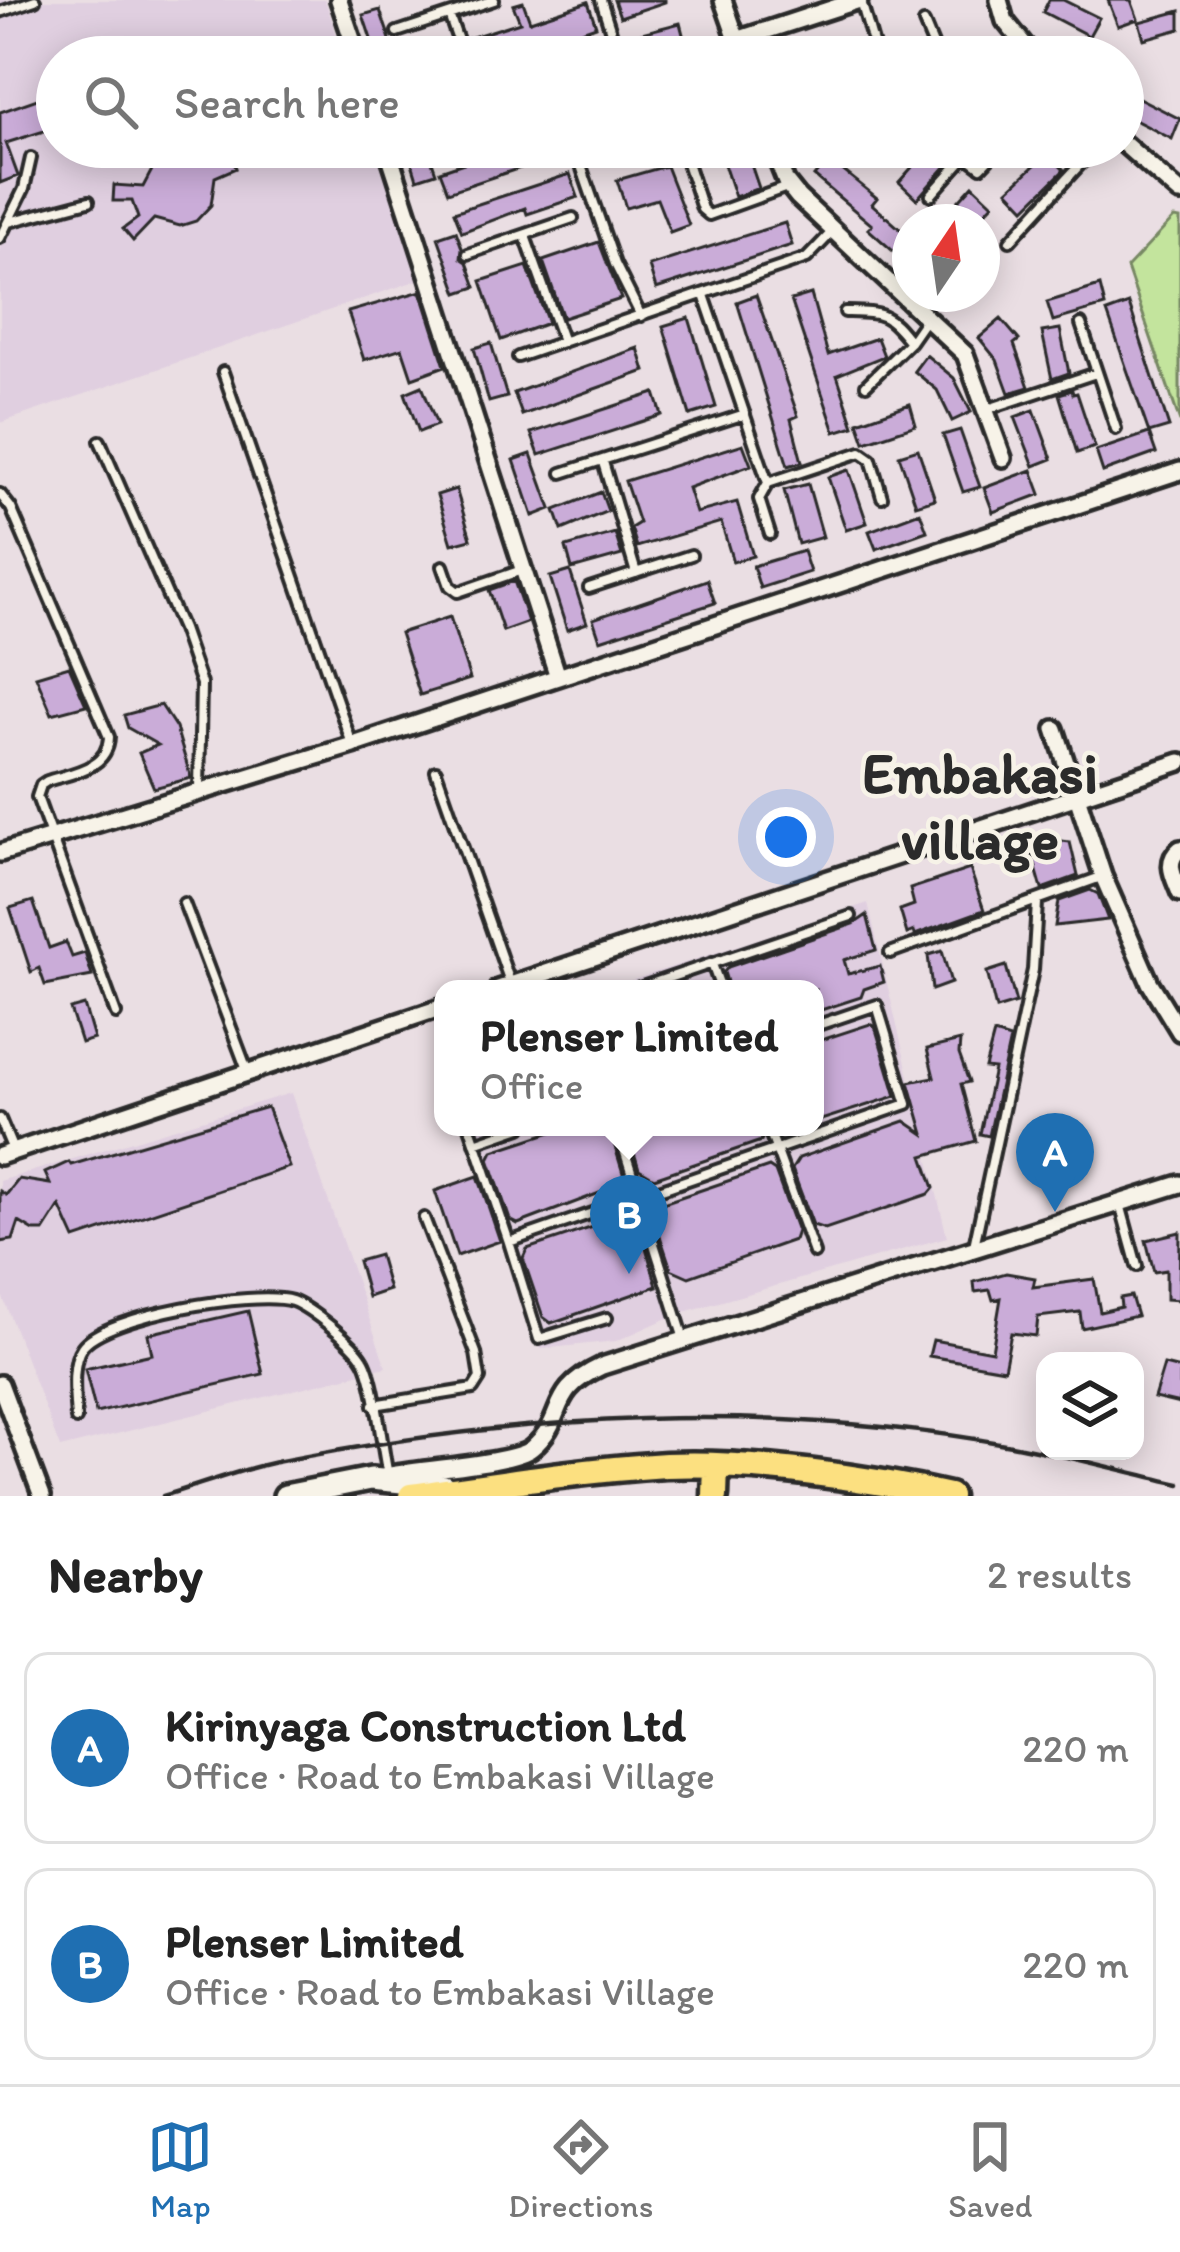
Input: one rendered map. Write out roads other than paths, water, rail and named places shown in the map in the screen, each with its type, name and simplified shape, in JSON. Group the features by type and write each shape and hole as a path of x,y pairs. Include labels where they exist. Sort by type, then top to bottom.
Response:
{"main road":[{"path":"715,1496 716,1465"},
{"path":"411,1496 598,1470 716,1465 949,1496"},
{"path":"285,1496 379,1477 465,1489"}],"street":[{"path":"339,0 351,36"},
{"path":"723,0 735,36"},
{"path":"772,36 860,0"},
{"path":"999,0 1005,21 1017,36"},
{"path":"1144,164 1180,193"},
{"path":"394,168 559,677"},
{"path":"781,168 789,186 965,354 1003,458"},
{"path":"0,853 353,745 1180,471"},
{"path":"1055,729 1103,876 1161,1005 1180,1033"},
{"path":"525,980 1180,762"},
{"path":"1180,849 1170,869 1180,893"},
{"path":"7,1154 434,1010"},
{"path":"379,1477 528,1452 552,1424 560,1396 578,1377 1180,1184"},
{"path":"0,1384 41,1496"}],"lane":[{"path":"0,12 35,0"},
{"path":"397,32 494,0"},
{"path":"601,0 612,36"},
{"path":"860,0 871,36"},
{"path":"449,15 456,36"},
{"path":"924,23 929,36"},
{"path":"0,238 24,189 31,158"},
{"path":"582,168 615,264 640,316"},
{"path":"689,168 702,209 709,215 789,186"},
{"path":"931,195 955,168"},
{"path":"1010,241 1077,168"},
{"path":"8,222 89,201"},
{"path":"468,254 573,218"},
{"path":"518,357 807,258 834,230"},
{"path":"525,236 562,342"},
{"path":"704,295 768,483"},
{"path":"845,312 881,313 910,342"},
{"path":"866,385 927,318"},
{"path":"1081,324 1116,429"},
{"path":"223,372 353,745"},
{"path":"986,410 1096,374"},
{"path":"562,473 745,414"},
{"path":"100,441 201,684 199,792"},
{"path":"770,534 759,499 768,483 861,452 871,459 882,497"},
{"path":"604,462 636,573"},
{"path":"0,494 20,528 109,737 110,746 100,761 46,782 37,791 116,1014"},
{"path":"589,589 691,555"},
{"path":"442,566 450,586 458,592 524,569"},
{"path":"436,771 502,980"},
{"path":"890,953 1103,876"},
{"path":"184,903 248,1072"},
{"path":"974,1248 1033,970 1037,903"},
{"path":"664,980 851,916"},
{"path":"712,964 718,980"},
{"path":"824,1024 877,1005 907,1104 824,1132"},
{"path":"0,1119 7,1126 7,1154"},
{"path":"473,1136 539,1339 607,1318"},
{"path":"475,1142 493,1136"},
{"path":"620,1136 685,1340"},
{"path":"771,1136 814,1253"},
{"path":"509,1242 813,1136"},
{"path":"1120,1202 1137,1266"},
{"path":"374,1405 472,1389 481,1378 478,1357 424,1218"},
{"path":"76,1419 76,1367 79,1350 88,1341 179,1308 267,1296 308,1309 364,1359 374,1405 379,1477"}],"railway":[{"path":"163,1496 262,1465 366,1446 550,1424 643,1419 829,1422 920,1431 1032,1449 1180,1484"}],"place":[{"name":"Kirinyaga Construction Ltd","path":"1055,1212"},
{"name":"Plenser Limited","path":"629,1274"}],"district":[{"name":"Embakasi village","path":"980,806"}]}
